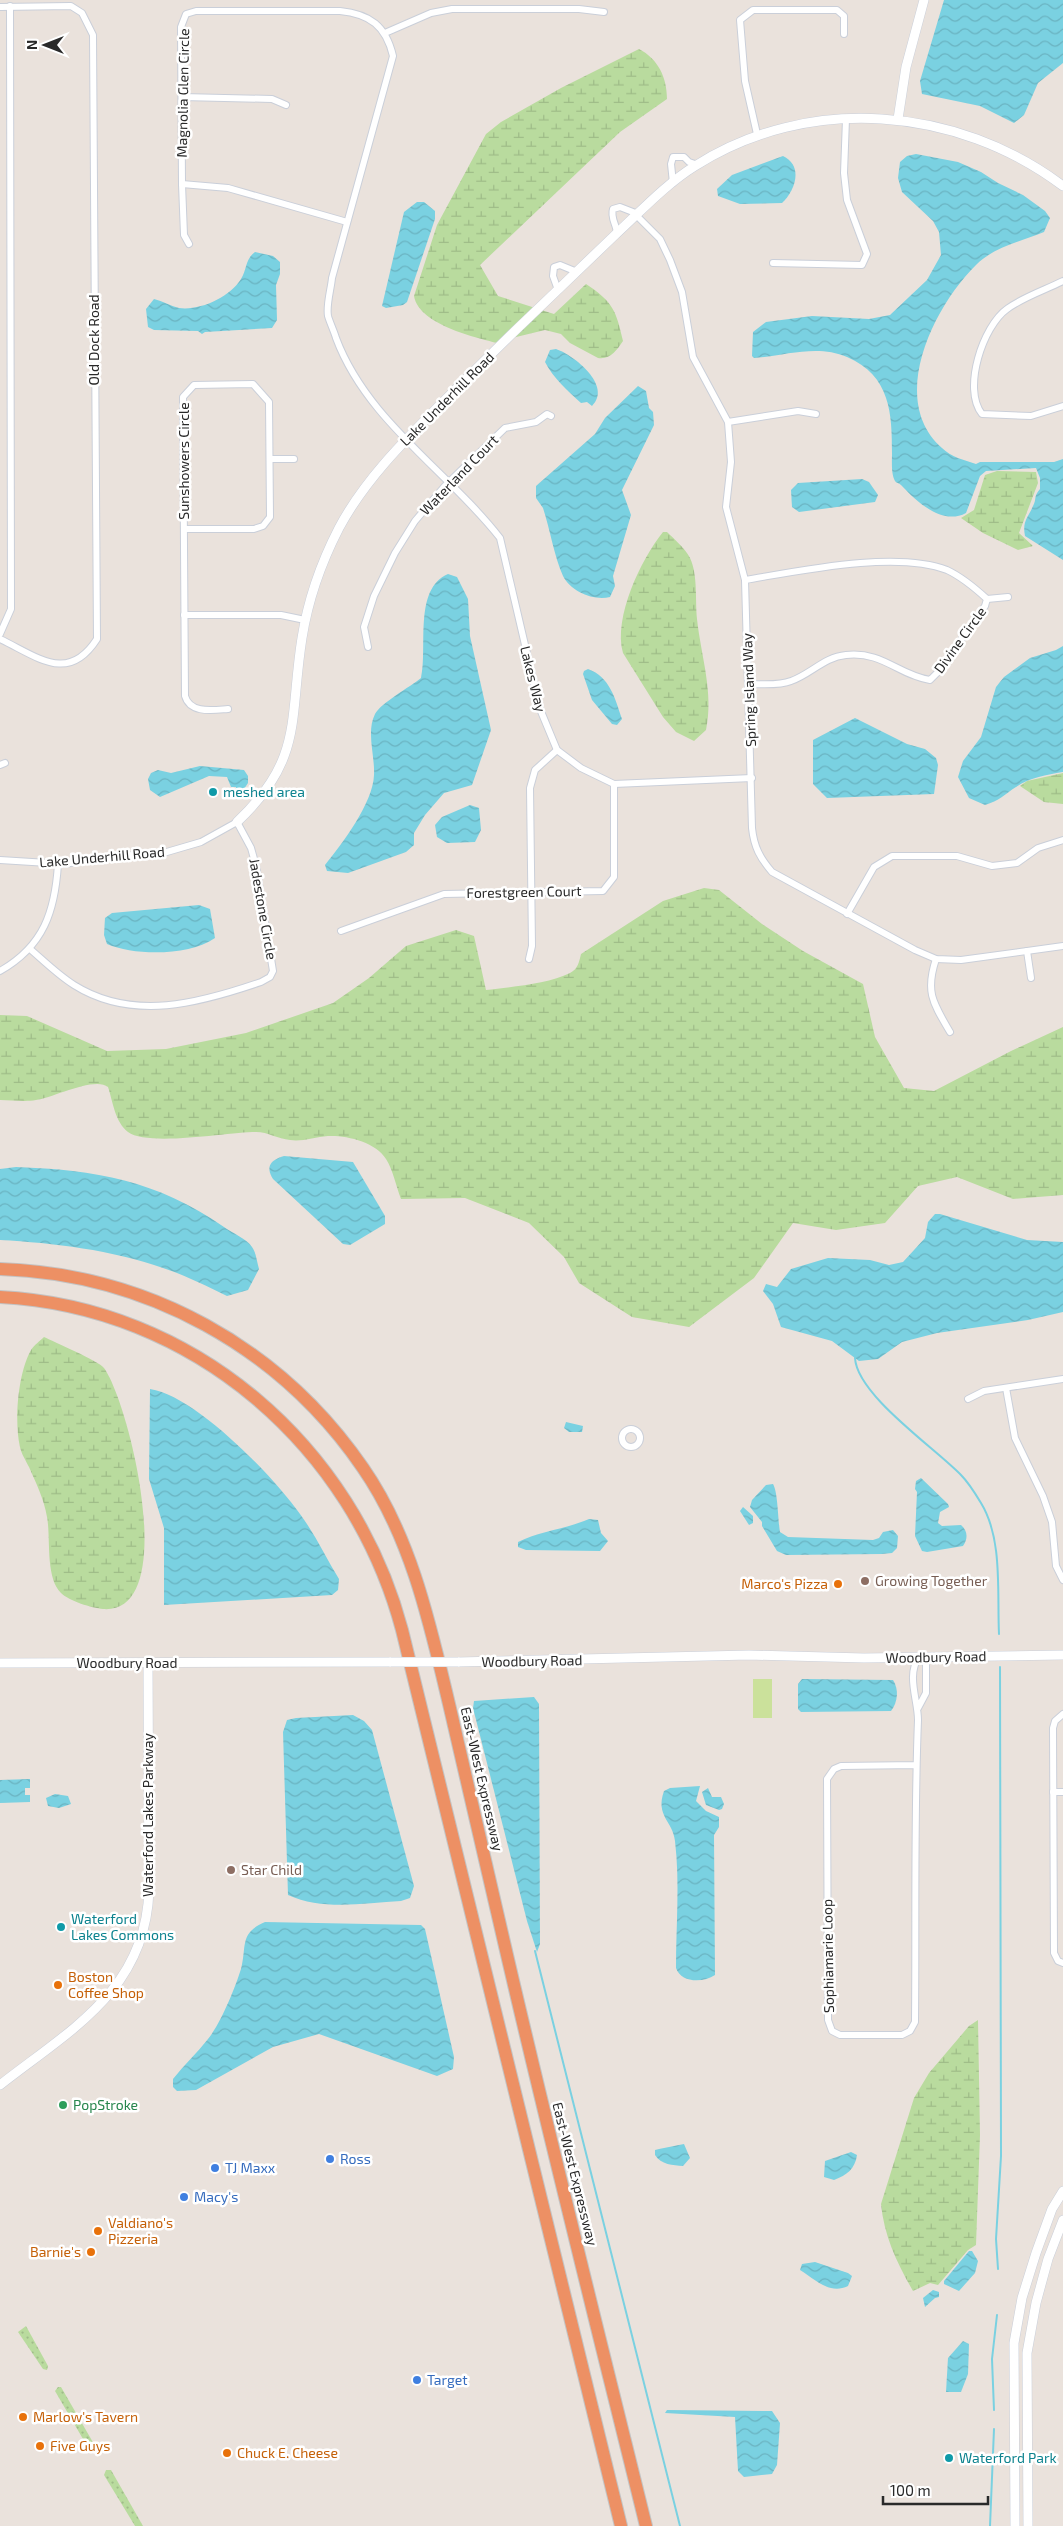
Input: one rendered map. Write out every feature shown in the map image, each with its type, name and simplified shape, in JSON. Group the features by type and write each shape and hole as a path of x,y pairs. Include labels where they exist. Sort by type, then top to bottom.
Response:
{"highway":[{"name":"East-West Expressway","path":"0,1269 58,1275 100,1283 138,1294 168,1305 245,1347 284,1377 318,1410 364,1469 385,1503 414,1576 440,1668 523,2024 646,2526"},
{"path":"0,1297 64,1305 112,1318 165,1340 215,1368 260,1402 310,1451 341,1491 370,1540 388,1581 402,1630 621,2526"}],"street":[{"path":"898,119 906,67 924,0"},
{"path":"0,634 11,610 10,6"},
{"name":"Old Dock Road","path":"0,7 71,6 82,13 92,35 97,639 89,652 75,663 62,665 44,660 0,639"},
{"path":"406,440 368,395 348,364 328,315 332,278 391,70 393,56 385,33 432,13 452,9 579,9 604,12"},
{"path":"757,134 745,81 740,20 753,10 837,10 844,16 844,34"},
{"name":"Magnolia Glen Circle","path":"189,244 184,235 182,184 181,27 186,14 196,11 358,13 374,21 385,33"},
{"path":"182,97 272,99 286,105"},
{"path":"773,262 862,265 867,254 847,200 844,173 846,119"},
{"name":"Lake Underhill Road","path":"0,860 58,864 113,856 149,855 175,851 201,842 237,822 252,808 271,782 289,744 305,620 322,564 340,526 367,485 406,440 558,290 637,214 698,165 757,134 795,125 846,119 898,119 930,125 983,141 1017,156 1063,186"},
{"path":"673,184 671,164 673,157 684,157 689,162 698,165"},
{"path":"182,184 228,188 347,222"},
{"path":"617,234 616,223 612,216 613,210 620,207 637,214"},
{"name":"Spring Island Way","path":"637,214 660,239 670,260 682,292 693,357 728,422 731,462 726,507 745,580 752,828 760,858 772,872 914,950 936,959 961,960 1063,946"},
{"path":"558,290 553,276 554,267 559,265 577,272"},
{"path":"1063,281 1006,309 990,332 974,368 973,380 976,407 982,414 1031,416 1063,406"},
{"name":"Sunshowers Circle","path":"184,529 254,529 262,526 270,517 269,402 253,384 194,385 183,397 184,615 186,700 196,709 228,709"},
{"path":"728,422 798,411 816,414"},
{"name":"Waterland Court","path":"368,647 364,627 382,577 415,521 448,482 505,428 536,422 547,414 552,416"},
{"name":"Lakes Way","path":"406,440 482,516 500,538 540,709 557,750"},
{"path":"270,459 294,459"},
{"name":"Divine Circle","path":"745,580 859,563 916,564 946,570 968,582 988,599 939,671 930,680 917,678 888,662 872,656 846,655 826,660 791,682 749,684"},
{"path":"988,599 1008,597"},
{"path":"184,615 281,615 305,620"},
{"path":"529,959 532,946 530,788 535,770 557,750 581,768 614,784 752,778"},
{"name":"Forestgreen Court","path":"341,931 444,894 603,891 614,877 614,784"},
{"name":"Jadestone Circle","path":"30,949 63,977 88,993 110,1001 138,1007 164,1007 182,1004 268,979 273,971 273,963 258,872 251,848 237,822"},
{"path":"847,914 874,867 892,856 957,856 992,866 1017,863 1038,848 1063,840"},
{"path":"0,972 30,949 47,921 57,894 58,864"},
{"path":"1027,951 1031,978"},
{"path":"936,959 930,978 932,1001 950,1032"},
{"path":"968,1399 980,1393 1063,1379"},
{"path":"1006,1388 1015,1438 1043,1496 1052,1522 1056,1566 1063,1580"},
{"name":"Woodbury Road","path":"0,1664 458,1662 749,1655 919,1658 1063,1655"},
{"name":"Sophiamarie Loop","path":"916,1766 841,1766 834,1769 827,1779 828,2020 832,2031 840,2035 902,2035 910,2031 915,2022 918,1708 914,1693 914,1664 919,1658 926,1664 926,1693 918,1708"},
{"name":"Waterford Lakes Parkway","path":"0,2085 102,2003 127,1972 140,1942 147,1919 149,1896 148,1663"},
{"path":"1063,1714 1055,1721 1054,1728 1053,1792 1054,1953 1056,1959 1063,1963"},
{"path":"1053,1792 1063,1792"},
{"path":"1015,2526 1014,2343 1022,2298 1052,2209 1063,2191"},
{"path":"1028,2526 1027,2352 1030,2326 1048,2259 1063,2220"},
{"path":"1014,2420 1027,2421"}],"green space":[{"path":"639,49 656,63 660,70 667,91 667,99 620,132 480,265 498,296 554,314 586,284 608,302 615,314 623,341 618,348 610,356 598,358 570,343 561,334 545,330 512,338 506,345 452,330 427,315 418,306 414,296 437,225 486,134 501,122 561,88"},
{"path":"997,471 1036,472 1038,483 1019,533 1033,546 1018,550 983,533 961,518 974,510 985,475"},
{"path":"663,532 667,532 679,544 693,565 697,619 709,702 706,730 694,741 676,732 663,717 623,653 621,639 625,606 646,557"},
{"path":"1063,773 1063,804 1044,802 1020,786 1027,781"},
{"path":"704,888 719,890 762,924 803,951 863,984 875,1037 904,1088 934,1091 1011,1051 1063,1027 1063,1195 1013,1199 957,1177 918,1186 885,1223 836,1230 793,1223 754,1278 689,1327 632,1317 579,1283 564,1257 529,1223 465,1198 401,1199 393,1173 386,1159 375,1148 352,1138 328,1136 295,1140 256,1132 170,1139 138,1136 128,1132 120,1123 108,1087 102,1084 84,1086 36,1100 0,1100 0,1015 27,1016 107,1051 166,1049 246,1033 333,1003 369,978 406,946 456,930 474,936 486,990 529,984 551,980 570,973 579,962 581,954 663,901"},
{"path":"44,1337 85,1356 104,1368 115,1389 136,1462 142,1504 144,1545 140,1579 127,1602 103,1609 87,1606 69,1599 56,1586 51,1567 46,1510 40,1491 20,1447 17,1411 20,1384 31,1350"},
{"path":"753,1679 772,1679 772,1718 753,1718"},
{"path":"978,2020 980,2135 976,2245 968,2250 938,2285 930,2283 913,2291 892,2249 885,2227 881,2204 914,2098 929,2073 969,2026"},
{"path":"26,2326 48,2366 47,2370 43,2369 18,2332"},
{"path":"58,2387 61,2387 98,2451 96,2453 90,2451 55,2391"},
{"path":"106,2470 111,2470 143,2526 135,2526 104,2475"}],"water":[{"path":"944,0 1063,0 1063,63 1038,83 1024,115 1014,123 980,106 922,94 920,81"},
{"path":"916,154 958,162 981,172 1023,195 1045,211 1050,218 1044,232 1008,245 983,259 960,283 945,304 932,328 923,354 918,380 918,405 926,428 942,448 949,454 962,460 976,464 980,462 1054,462 1063,459 1063,560 1025,536 1025,523 1040,489 1040,478 1036,468 986,471 980,476 966,513 957,516 939,514 914,498 895,481 892,468 891,425 886,398 881,385 862,365 847,357 824,351 754,358 752,356 753,332 766,322 812,316 869,319 890,315 927,280 941,255 939,232 933,221 902,192 898,178 900,162 907,156"},
{"path":"783,156 790,160 794,166 795,179 791,192 782,203 740,204 718,196 717,189 732,175"},
{"path":"417,202 424,202 435,211 435,219 407,302 403,305 386,308 382,306 404,212"},
{"path":"255,252 273,256 280,262 280,274 276,285 277,320 272,328 205,332 202,334 198,331 154,330 148,327 146,309 154,299 179,308 196,307 214,301 230,292 236,286 243,276 249,258"},
{"path":"556,349 564,352 581,364 595,381 598,390 597,398 592,406 587,402 581,403 561,384 548,368 545,362 550,350"},
{"path":"638,386 646,391 649,408 653,412 654,425 622,490 631,515 613,576 615,586 610,597 597,598 577,591 571,587 563,576 543,508 536,498 536,486 595,434 605,418"},
{"path":"862,479 869,482 878,495 875,502 799,512 792,507 791,490 798,483"},
{"path":"448,574 457,577 468,599 470,636 491,730 472,785 444,793 425,815 414,833 414,845 406,852 348,873 327,871 325,865 356,823 372,786 374,767 372,721 378,710 389,700 421,678 426,606 430,592 437,582"},
{"path":"1063,646 1063,772 1027,781 985,805 969,798 958,777 963,761 981,737 996,687 1004,677 1030,658"},
{"path":"588,669 602,677 611,689 622,719 617,725 612,724 592,700 583,674"},
{"path":"855,718 907,744 925,749 936,758 938,765 934,794 827,798 813,784 813,740"},
{"path":"200,766 244,770 248,776 248,783 242,792 236,792 236,787 231,787 227,777 209,776 160,797 150,790 148,779 151,773 158,770 171,773"},
{"path":"470,805 479,808 481,830 475,842 447,843 437,837 435,825 442,817"},
{"path":"199,905 210,909 215,938 204,944 177,951 147,952 132,951 107,944 104,935 105,918 112,913"},
{"path":"284,1156 353,1162 385,1216 385,1224 350,1245 343,1244 273,1179 270,1170 271,1164 276,1159"},
{"path":"16,1167 99,1175 124,1180 174,1198 247,1241 252,1247 259,1269 248,1290 227,1296 171,1271 124,1256 62,1245 0,1240 0,1169"},
{"path":"935,1214 1027,1240 1063,1242 1063,1312 1028,1320 937,1333 902,1342 878,1359 859,1361 832,1341 781,1327 773,1304 763,1291 766,1284 777,1287 791,1269 828,1258 870,1260 889,1265 903,1262 925,1238 928,1222"},
{"path":"150,1389 169,1395 189,1406 211,1422 272,1479 300,1514 316,1538 339,1579 338,1590 332,1595 164,1605 164,1528 149,1479"},
{"path":"566,1422 583,1426 582,1432 569,1432 564,1428"},
{"path":"921,1478 948,1504 949,1507 940,1512 938,1523 942,1526 961,1525 965,1530 966,1541 963,1546 927,1552 922,1551 915,1536 917,1492 915,1489 916,1481"},
{"path":"773,1484 777,1500 780,1532 788,1537 873,1540 879,1538 883,1532 893,1530 898,1536 897,1548 892,1553 882,1554 786,1555 777,1551 762,1526 762,1522 750,1507 752,1500 766,1485"},
{"path":"743,1507 753,1516 753,1523 749,1525 740,1511"},
{"path":"589,1519 598,1520 601,1533 608,1541 600,1551 526,1550 518,1547 518,1542 526,1538"},
{"path":"802,1679 893,1680 897,1691 896,1700 891,1711 801,1712 798,1709 798,1684"},
{"path":"534,1697 539,1704 540,1944 537,1952 527,1921 473,1708 474,1701"},
{"path":"353,1715 364,1721 372,1730 414,1886 410,1898 401,1901 344,1905 301,1900 288,1895 283,1732 287,1720"},
{"path":"30,1779 30,1788 25,1788 25,1795 30,1795 30,1802 0,1803 0,1780"},
{"path":"700,1786 696,1801 706,1811 719,1817 719,1827 714,1835 715,1975 710,1978 693,1980 683,1977 676,1968 678,1889 675,1841 674,1834 663,1813 662,1800 664,1791 670,1788"},
{"path":"708,1788 712,1797 721,1797 724,1804 722,1809 719,1810 706,1805 702,1792"},
{"path":"55,1794 68,1796 71,1804 59,1808 48,1806 46,1798"},
{"path":"265,1922 421,1925 425,1929 454,2057 453,2069 437,2076 319,2034 273,2047 196,2090 177,2091 173,2087 173,2079 208,2039 218,2024 241,1969 245,1941 251,1931"},
{"path":"684,2144 690,2158 683,2166 664,2163 655,2155 655,2150"},
{"path":"851,2152 857,2155 850,2171 834,2180 824,2177 825,2161"},
{"path":"969,2251 972,2251 978,2261 975,2273 959,2291 944,2284 944,2281"},
{"path":"815,2262 848,2273 852,2276 848,2286 835,2289 829,2288 800,2270 802,2264"},
{"path":"933,2290 939,2292 939,2297 935,2298 925,2307 923,2298"},
{"path":"963,2341 969,2344 968,2374 961,2392 946,2392 948,2358"},
{"path":"667,2410 772,2411 780,2423 777,2465 772,2474 744,2477 738,2471 735,2417 665,2413"}],"waterway":[{"path":"855,1358 859,1373 869,1388 899,1420 961,1475 981,1503 988,1517 996,1549 999,1634"},
{"path":"998,2269 996,2239 1001,2156 1000,1667"},
{"path":"535,1951 680,2526"},
{"path":"994,2410 992,2359 997,2315"},
{"path":"990,2526 994,2429"}],"place":[{"name":"meshed area","path":"213,792"},
{"name":"Growing Together","path":"865,1581"},
{"name":"Marco's Pizza","path":"838,1584"},
{"name":"Star Child","path":"231,1870"},
{"name":"Waterford Lakes Commons","path":"61,1927"},
{"name":"Boston Coffee Shop","path":"58,1985"},
{"name":"PopStroke","path":"63,2105"},
{"name":"Ross","path":"330,2159"},
{"name":"TJ Maxx","path":"215,2168"},
{"name":"Macy's","path":"184,2197"},
{"name":"Valdiano's Pizzeria","path":"98,2231"},
{"name":"Barnie's","path":"91,2252"},
{"name":"Target","path":"417,2380"},
{"name":"Marlow's Tavern","path":"23,2417"},
{"name":"Five Guys","path":"40,2446"},
{"name":"Chuck E. Cheese","path":"227,2453"},
{"name":"Waterford Park","path":"949,2458"}]}
